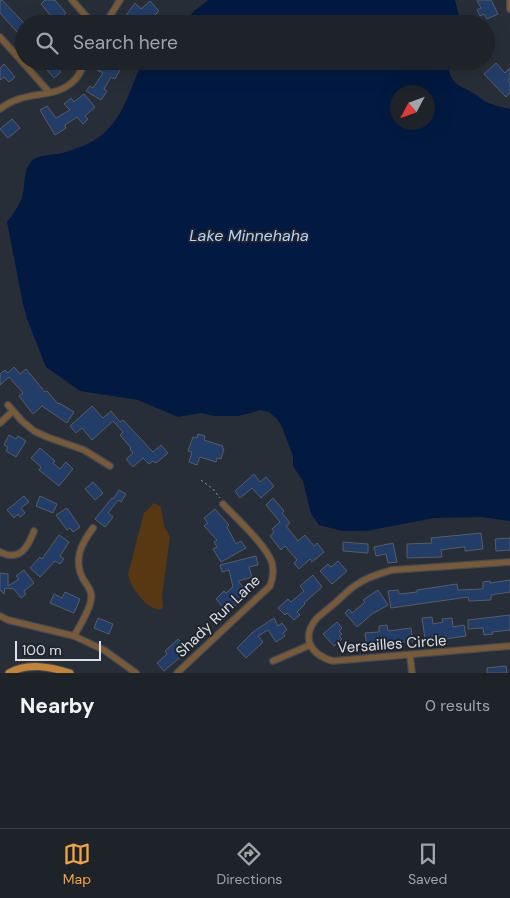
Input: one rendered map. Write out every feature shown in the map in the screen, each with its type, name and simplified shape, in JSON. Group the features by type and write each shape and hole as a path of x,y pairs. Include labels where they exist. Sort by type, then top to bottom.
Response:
{"main road":[{"path":"10,673 33,666 52,668 70,673"}],"street":[{"path":"72,0 85,15"},
{"path":"111,15 120,0"},
{"path":"510,0 510,9"},
{"path":"0,37 15,54"},
{"path":"29,70 49,92"},
{"path":"0,110 6,104 20,98 61,89 71,84 81,70"},
{"path":"8,405 34,431 84,450 110,466"},
{"path":"0,423 13,411"},
{"name":"Shady Run Lane","path":"176,673 270,586 274,574 272,562 266,552 223,504"},
{"path":"74,636 91,600 91,593 82,577 78,557 80,548 93,528"},
{"path":"0,552 13,556 20,553 29,544 34,531"},
{"path":"273,662 310,645 308,636 318,618 356,585 373,576 392,570 510,562"},
{"path":"0,616 14,622 74,636 104,650 136,673"},
{"name":"Versailles Circle","path":"310,645 317,654 333,661 410,656 510,646"},
{"path":"410,656 412,673"}],"path":[{"path":"201,480 217,493 223,504"}],"shaded area":[{"path":"154,503 161,507 164,526 170,537 162,596 163,608 159,610 149,605 139,596 128,574 144,513"}],"water":[{"path":"208,0 455,0 459,15 191,15"},
{"name":"Lake Minnehaha","path":"139,70 449,70 452,79 458,85 486,102 510,109 510,521 481,517 434,518 366,531 342,531 319,525 311,514 303,481 293,466 293,456 282,427 269,412 260,410 238,416 215,416 201,413 178,417 138,400 80,391 46,367 27,319 7,222 21,200 26,172 33,160 42,156 61,153 92,141 102,135 119,115"}],"building":[{"path":"0,0 2,0 16,15 15,30 0,13"},
{"path":"45,0 55,0 66,13 64,15 50,15 41,4"},
{"path":"477,0 491,0 498,14 480,15 477,10 481,8"},
{"path":"150,1 159,11 155,15 126,15 135,3 141,9"},
{"path":"4,64 15,77 9,82 4,77 0,80 0,68"},
{"path":"495,64 505,73 510,68 510,78 508,80 510,92 506,97 484,74 488,70 495,70"},
{"path":"47,70 59,70 61,72 54,78"},
{"path":"97,70 120,70 115,79 111,77 104,89 107,91 101,100 86,91 90,86 93,88 103,73"},
{"path":"84,94 95,107 85,116 88,119 83,124 77,117 65,125 66,128 55,135 40,110 47,106 56,118 70,110 64,104 71,98 74,102"},
{"path":"12,119 20,128 8,138 0,129"},
{"path":"14,367 20,374 26,369 58,404 74,412 67,423 42,406 33,414 19,396 23,393 9,377 0,385 0,374 5,370 8,373"},
{"path":"92,406 103,418 111,411 120,422 123,420 153,452 161,445 168,453 156,463 153,461 149,464 143,458 133,467 126,459 133,453 131,448 120,435 123,432 113,421 92,440 82,428 76,433 70,426"},
{"path":"198,434 205,436 204,440 223,446 221,459 217,458 216,462 200,457 197,465 189,462 192,452 188,451 193,437 197,438"},
{"path":"9,435 16,439 18,436 26,441 16,457 6,451 8,447 4,445"},
{"path":"40,448 55,461 53,463 60,469 66,462 73,469 59,486 39,470 41,467 31,458"},
{"path":"254,474 260,482 266,477 274,486 261,498 252,488 240,498 235,491"},
{"path":"93,482 103,493 95,500 85,489"},
{"path":"119,490 126,494 121,502 118,500 108,513 113,517 105,527 95,519"},
{"path":"24,496 29,502 21,508 25,513 20,517 18,514 14,518 7,510"},
{"path":"40,496 57,504 53,513 36,506"},
{"path":"273,498 284,511 282,513 290,523 286,526 298,541 305,535 314,546 317,543 324,552 312,562 310,559 299,569 294,563 297,560 285,546 281,550 270,536 274,532 272,529 280,522 266,505"},
{"path":"67,508 80,527 73,532 70,528 67,530 56,515"},
{"path":"215,509 229,525 227,527 236,544 241,541 246,548 221,562 213,549 217,547 214,542 217,540 204,526 208,523 204,518"},
{"path":"481,533 483,549 465,551 465,547 462,547 441,550 442,557 407,558 407,544 432,543 431,538"},
{"path":"59,535 69,542 60,556 64,559 60,564 55,561 40,577 30,568 40,557 42,559"},
{"path":"510,538 510,550 496,551 495,539"},
{"path":"343,542 368,544 368,553 343,551"},
{"path":"393,543 397,562 388,563 386,554 376,556 374,547"},
{"path":"256,556 258,565 249,567 252,577 238,581 249,594 227,612 216,599 224,591 226,593 233,587 229,570 222,572 220,565"},
{"path":"338,561 347,571 332,584 320,571 328,564 331,567"},
{"path":"24,570 34,583 24,591 26,594 21,598 14,589 5,588 4,594 0,590 0,573 8,574 8,586 19,579 16,576"},
{"path":"313,575 322,587 304,603 297,612 300,615 294,620 278,608 288,599 291,602 304,591 300,586"},
{"path":"510,580 510,592 491,595 491,600 469,601 468,597 391,608 388,591 398,590 399,594 457,584 458,590 483,589 483,582 490,581 490,583"},
{"path":"378,590 388,605 372,614 357,627 345,613 349,609 352,613 365,602 363,600"},
{"path":"65,592 80,599 74,613 50,603 54,594 62,598"},
{"path":"510,615 510,630 484,635 483,628 468,629 468,620"},
{"path":"432,617 433,624 443,622 442,619 452,618 453,627 464,625 466,636 445,639 445,636 425,639 422,618"},
{"path":"98,618 113,624 109,634 94,628"},
{"path":"274,618 278,626 282,623 287,630 283,633 285,636 276,642 268,630 258,636 263,642 246,658 237,648 253,632"},
{"path":"337,622 342,628 339,631 342,634 339,636 342,639 334,646 323,634"},
{"path":"387,625 388,631 411,628 413,641 367,647 365,633 379,632 379,626"},
{"path":"178,639 186,648 183,650 185,653 164,671 157,663 167,654 165,651"},
{"path":"506,666 507,673 487,673 487,668"}]}
